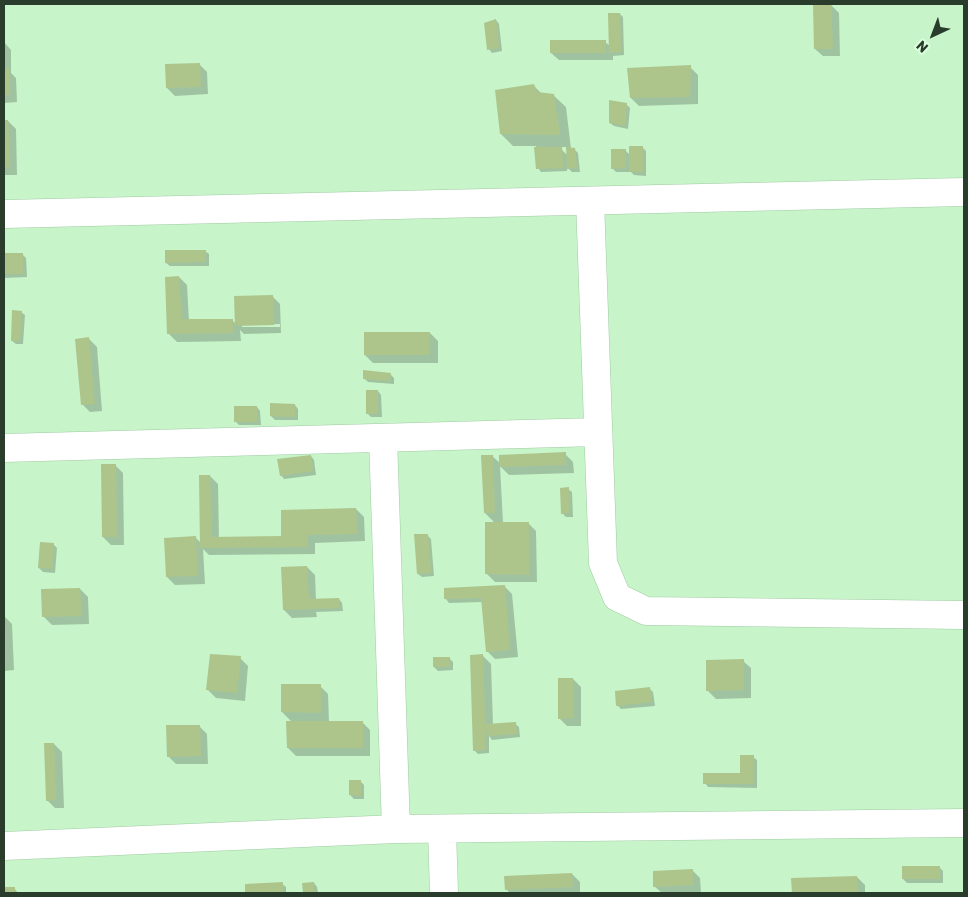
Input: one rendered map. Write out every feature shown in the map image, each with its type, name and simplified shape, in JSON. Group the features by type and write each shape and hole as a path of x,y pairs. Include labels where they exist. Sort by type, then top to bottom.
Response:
{"street":[{"path":"4,214 964,192"},
{"path":"590,201 603,563 617,597 646,611 964,615"},
{"path":"4,448 598,432"},
{"path":"384,438 396,830"},
{"path":"4,846 396,830 964,823"},
{"path":"442,830 444,893"}],"building":[{"path":"813,4 831,4 833,49 814,49"},
{"path":"608,13 620,13 621,52 609,53"},
{"path":"496,19 499,48 487,50 484,23"},
{"path":"550,40 606,40 606,53 550,53"},
{"path":"200,63 201,87 166,88 165,64"},
{"path":"691,65 690,97 630,98 627,68"},
{"path":"9,68 10,95 4,95 4,69"},
{"path":"534,84 537,92 554,94 560,135 500,134 495,90"},
{"path":"609,100 627,103 625,126 609,123"},
{"path":"4,120 8,120 10,167 4,168"},
{"path":"629,146 643,146 643,172 629,172"},
{"path":"534,147 562,147 564,168 536,169"},
{"path":"566,147 575,148 577,168 567,169"},
{"path":"611,149 626,149 626,168 611,169"},
{"path":"165,250 206,250 206,262 165,263"},
{"path":"4,253 23,253 23,274 4,274"},
{"path":"179,276 182,319 233,319 233,333 167,334 165,277"},
{"path":"273,295 274,325 235,326 234,296"},
{"path":"12,310 22,311 20,341 11,341"},
{"path":"364,332 430,332 430,355 364,355"},
{"path":"89,337 95,404 81,405 75,339"},
{"path":"363,370 391,373 390,381 363,379"},
{"path":"366,390 378,390 378,414 366,414"},
{"path":"270,403 295,404 295,417 270,416"},
{"path":"234,406 257,406 257,422 234,422"},
{"path":"566,452 566,465 499,467 499,455"},
{"path":"311,455 313,471 280,476 277,459"},
{"path":"481,455 493,455 495,513 484,513"},
{"path":"101,464 116,464 117,537 102,537"},
{"path":"199,475 210,475 212,537 281,536 281,510 356,508 357,534 308,535 307,547 200,548"},
{"path":"569,487 570,513 561,514 560,488"},
{"path":"485,522 529,522 529,575 485,574"},
{"path":"414,534 428,534 431,573 417,574"},
{"path":"196,536 198,576 166,577 164,538"},
{"path":"40,542 54,543 52,569 38,568"},
{"path":"307,566 309,599 339,598 340,608 283,610 281,567"},
{"path":"505,585 510,650 486,652 481,598 444,599 444,588"},
{"path":"80,588 82,616 42,617 41,589"},
{"path":"5,630 6,662 4,662"},
{"path":"210,654 241,656 237,693 206,690"},
{"path":"483,654 486,750 473,751 470,655"},
{"path":"433,657 450,657 450,667 433,667"},
{"path":"744,659 744,690 706,691 706,660"},
{"path":"558,678 573,678 573,718 558,719"},
{"path":"281,684 321,684 321,713 281,712"},
{"path":"650,687 652,702 616,706 615,691"},
{"path":"286,721 363,721 363,748 287,748"},
{"path":"516,722 517,734 487,736 486,724"},
{"path":"166,725 200,725 201,756 167,757"},
{"path":"44,743 54,743 56,800 46,801"},
{"path":"740,755 754,755 754,784 703,784 703,773 740,773"},
{"path":"349,780 361,780 361,796 349,795"},
{"path":"902,866 940,866 940,879 902,879"},
{"path":"693,869 693,885 653,887 653,871"},
{"path":"572,873 573,887 505,890 504,876"},
{"path":"857,876 858,893 792,893 791,878"},
{"path":"283,882 283,893 245,893 245,884"},
{"path":"314,882 315,892 303,893 302,883"},
{"path":"4,887 15,887 15,893 4,893"}]}
